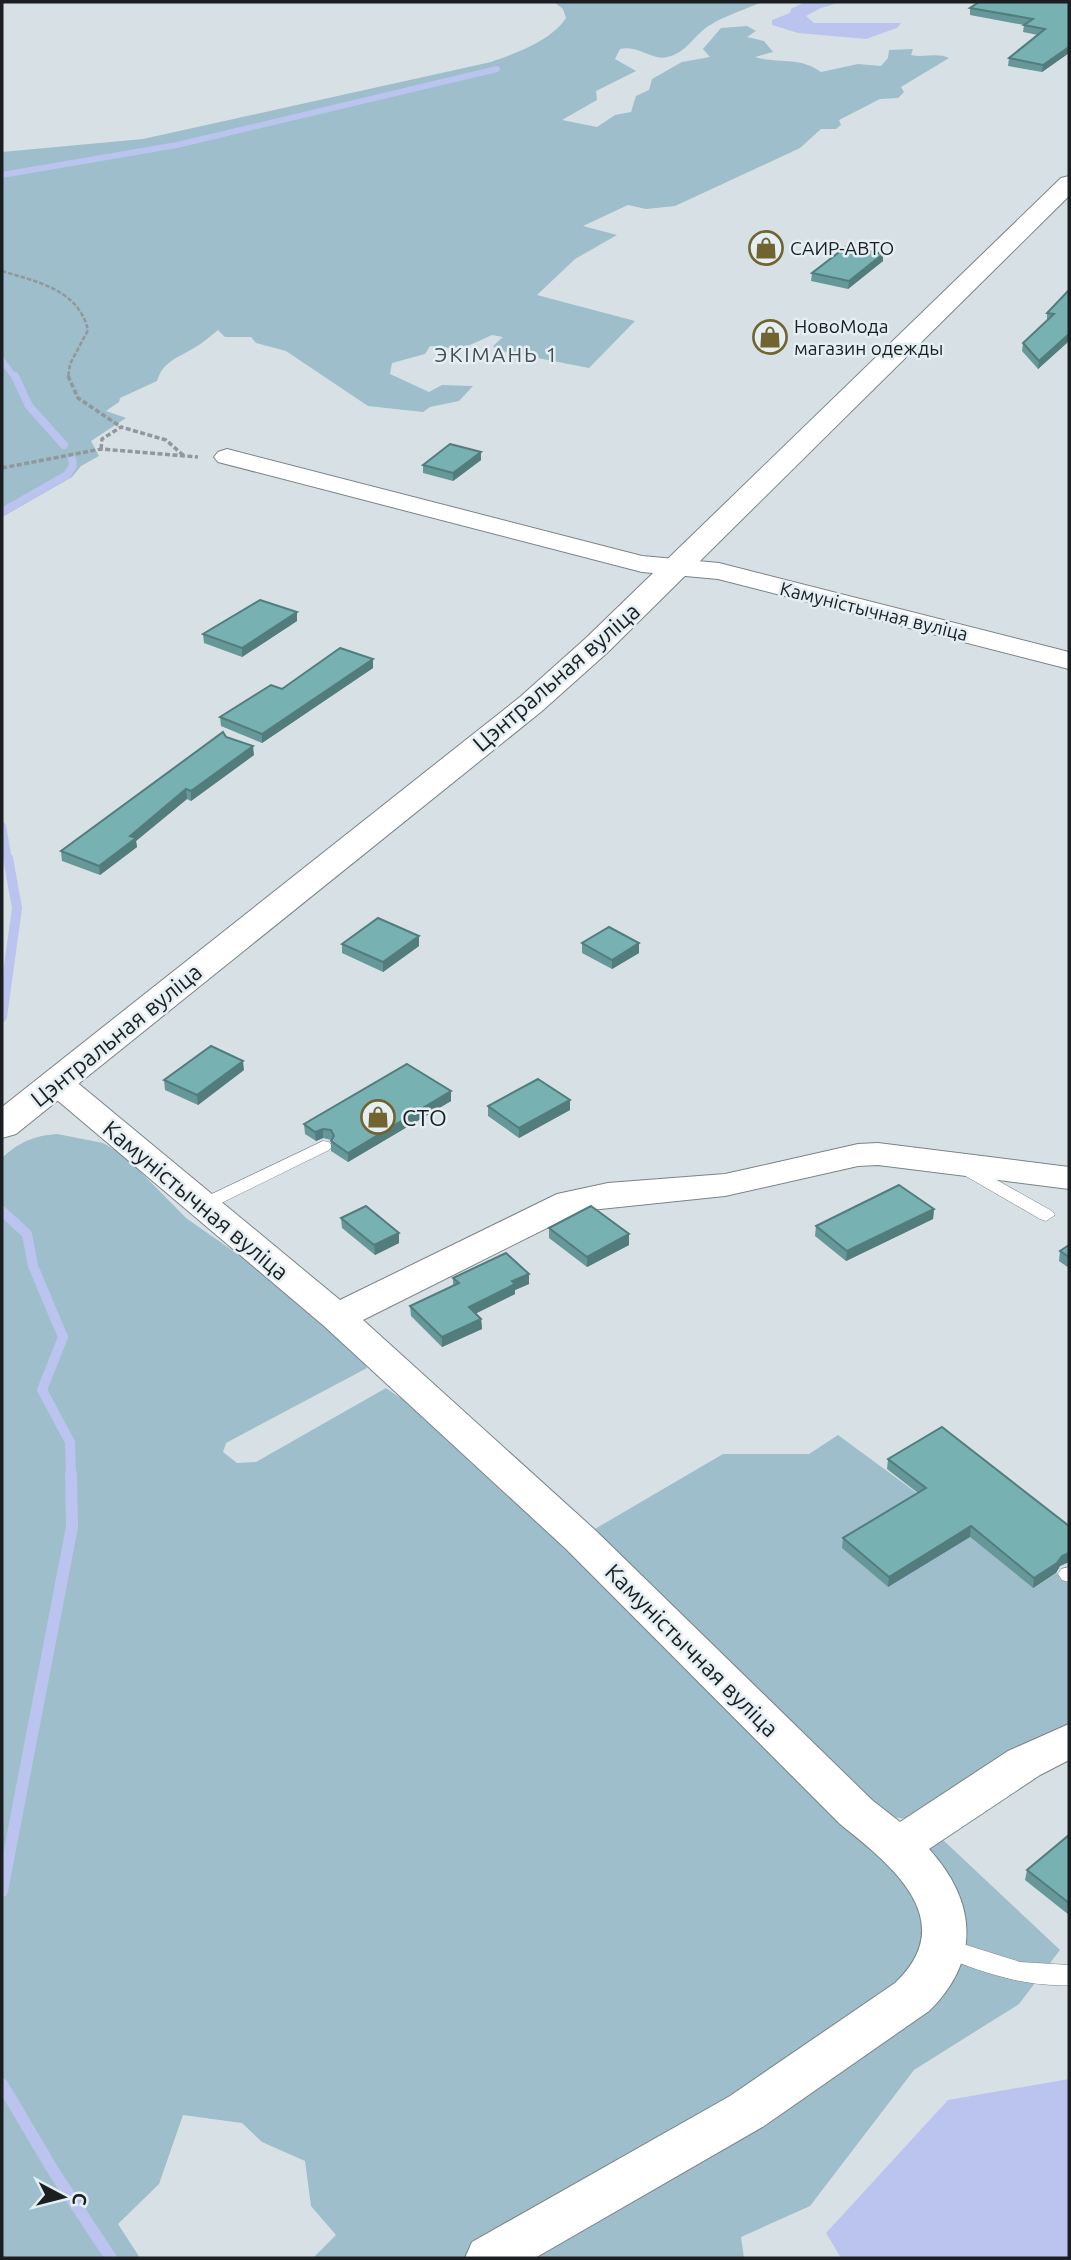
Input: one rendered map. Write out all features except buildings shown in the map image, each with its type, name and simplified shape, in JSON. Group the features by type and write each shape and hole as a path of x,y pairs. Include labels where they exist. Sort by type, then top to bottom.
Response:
{"main road":[{"name":"Цэнтральная вуліца","path":"2,1126 531,704 678,567 1069,183"}],"street":[{"name":"Камуністычная вуліца","path":"227,457 642,564 719,571 1069,661"},
{"name":"Камуністычная вуліца","path":"56,1082 337,1317 580,1539 856,1812 899,1846 932,1884 943,1918 944,1947"},
{"path":"337,1317 570,1202 603,1193 722,1186 774,1176 822,1160 853,1154 878,1154 1069,1178"},
{"path":"899,1846 1024,1763 1069,1741"},
{"path":"489,2258 747,2111 901,2005 933,1977 944,1947"}],"lane":[{"path":"201,1206 323,1146"},
{"path":"960,1165 1046,1215"},
{"path":"944,1947 1013,1973 1047,1977 1069,1975"}],"path":[{"path":"2,271 65,292 87,320 88,330 69,355 68,365 72,391 79,403 121,427 166,440 184,457"},
{"path":"101,449 102,439 121,427"},
{"path":"2,468 101,449 184,457 227,457"}],"shaded area":[{"path":"554,2 762,2 715,22 673,55 661,58 634,49 620,49 615,59 636,71 596,91 597,100 562,120 597,127 615,115 631,112 636,96 649,90 652,79 682,62 710,57 703,49 721,28 747,26 756,31 747,37 764,41 773,52 755,57 797,62 821,72 858,64 881,66 888,58 889,50 913,49 911,55 940,55 949,58 901,87 904,92 898,98 880,99 839,120 841,125 836,129 821,129 800,148 675,206 646,209 628,205 583,226 617,235 575,259 537,295 635,321 589,368 497,350 493,346 503,337 492,335 461,349 430,346 425,354 392,363 390,374 429,392 442,385 473,386 459,401 430,407 423,412 368,406 286,351 256,343 251,337 225,337 218,330 167,364 157,381 120,398 119,402 106,411 126,418 91,441 99,456 81,466 72,477 2,517 2,152 143,139 491,62 542,40 559,26 566,18 563,9"},
{"path":"57,1134 103,1143 125,1156 186,1218 263,1272 361,1354 367,1368 226,1443 223,1452 237,1463 256,1462 386,1388 439,1425 889,1851 931,1916 902,1991 471,2255 482,2258 313,2258 336,2235 311,2206 305,2161 262,2142 242,2123 183,2115 159,2184 118,2224 140,2258 2,2258 2,1158 27,1141"},
{"path":"838,1435 925,1499 843,1548 888,1587 970,1537 1033,1588 1057,1573 1069,1584 1069,1729 1016,1755 917,1820 881,1816 588,1533 723,1454 809,1454"},
{"path":"941,1838 1060,1950 1019,2004 914,2070 810,2206 741,2237 744,2258 512,2258 754,2121 959,1969 966,1939 955,1898 927,1850"}],"water":[{"path":"805,2 842,2 806,16 814,23 901,23 897,28 866,39 798,33 772,25 772,20 790,13 791,9"},
{"path":"1069,2079 1069,2258 841,2258 826,2233 948,2100"}],"waterway":[{"path":"2,175 177,145 497,69"},
{"path":"2,360 15,378"},
{"path":"15,376 29,406 64,445"},
{"path":"2,512 67,475 73,466 72,459"},
{"path":"2,826 8,860"},
{"path":"2,1017 17,908 8,858"},
{"path":"2,1211 27,1234 33,1266 63,1337 42,1390 70,1442 71,1475"},
{"path":"2,1891 72,1527 71,1474"},
{"path":"2,2084 54,2172 111,2258"}],"place":[{"name":"САИР-АВТО","path":"766,248"},
{"name":"НовоМода магазин одежды","path":"770,337"},
{"name":"СТО","path":"378,1117"}],"district":[{"name":"ЭКІМАНЬ 1","path":"497,354"}]}
